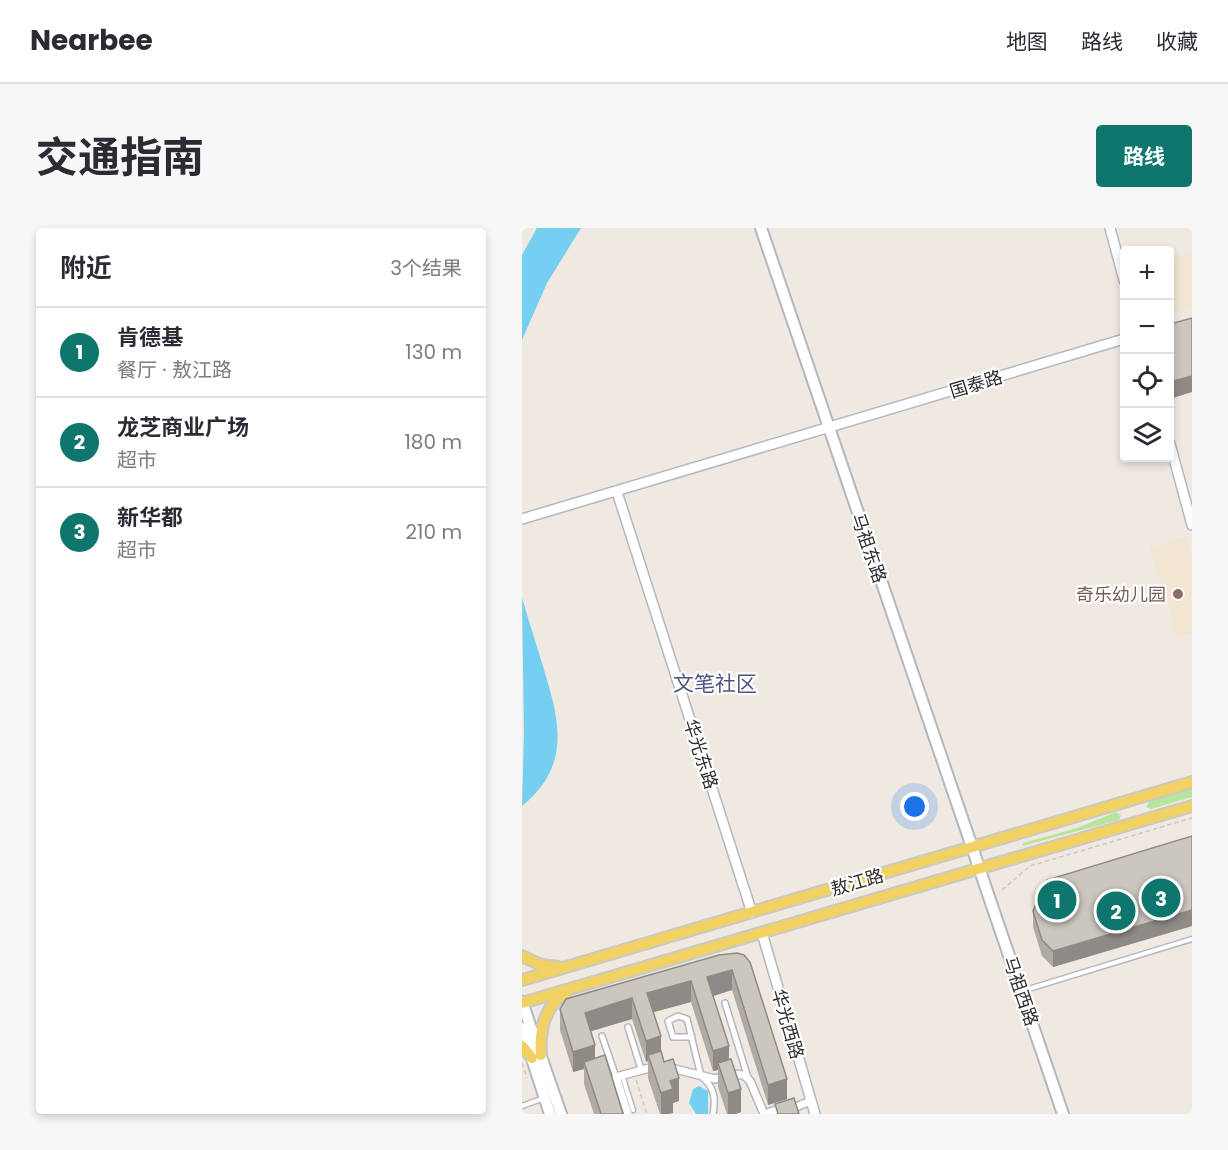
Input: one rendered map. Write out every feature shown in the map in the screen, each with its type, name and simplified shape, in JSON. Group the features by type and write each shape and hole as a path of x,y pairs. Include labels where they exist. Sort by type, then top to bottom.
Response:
{"main road":[{"name":"马祖东路","path":"761,228 980,868"},
{"name":"敖江路","path":"522,980 1192,782"},
{"name":"敖江路","path":"522,1003 1192,806"},
{"name":"马祖西路","path":"980,868 1063,1114"},
{"path":"522,956 541,965 571,966"},
{"path":"536,1057 546,1015 564,994 575,988"},
{"path":"522,1003 550,1114"},
{"path":"522,1028 561,1114"},
{"path":"522,1046 536,1057"}],"street":[{"path":"1110,228 1120,263"},
{"name":"国泰路","path":"522,519 1120,340"},
{"path":"1174,459 1192,525"},
{"name":"华光东路","path":"617,492 752,913"},
{"name":"华光西路","path":"762,933 815,1114"},
{"path":"725,1003 748,1078 764,1114 782,1108 787,1112 811,1101"},
{"path":"692,1037 673,1037 669,1033 668,1021 672,1017 683,1016 687,1019 692,1037 701,1076 710,1084 714,1094 713,1114"},
{"path":"628,1027 637,1070"},
{"path":"602,1036 631,1112"},
{"path":"619,1076 661,1065 715,1079 736,1073 748,1078"}],"lane":[{"path":"1021,991 1192,939"},
{"path":"522,1106 545,1098"}],"path":[{"path":"1002,890 1030,866 1192,818"},
{"path":"637,1070 647,1114"}],"shaded area":[{"path":"1192,252 1192,308 1174,313 1174,300 1174,258"},
{"name":"奇乐幼儿园","path":"1187,536 1192,554 1192,633 1177,638 1150,547"}],"green space":[{"path":"1192,788 1192,797 1151,809 1146,807 1150,800"},
{"path":"1116,812 1121,815 1119,820 1022,846 1023,843 1077,828"}],"water":[{"path":"537,228 581,228 547,283 522,340 522,255"},
{"path":"522,598 550,689 557,725 557,743 555,759 548,775 538,791 522,806 524,733"},
{"path":"699,1086 708,1091 708,1114 696,1114 689,1103 693,1089"}],"building":[{"path":"1192,318 1192,376 1174,381 1174,354 1174,323"},
{"path":"1192,836 1192,910 1053,951 1042,940 1033,911 1047,880"},
{"path":"737,953 744,955 750,962 787,1079 768,1085 732,970 707,977 729,1046 713,1051 691,981 647,993 661,1036 646,1041 632,998 585,1013 595,1045 573,1052 560,1009 566,999 719,955"},
{"path":"661,1051 664,1062 673,1059 679,1078 670,1081 673,1089 661,1093 648,1055"},
{"path":"605,1055 623,1114 601,1114 584,1062"},
{"path":"731,1059 741,1089 728,1093 718,1063"},
{"path":"794,1098 799,1114 778,1114 775,1104"}],"place":[{"name":"奇乐幼儿园","path":"1178,594"},
{"name":"新华都","path":"1161,898"},
{"name":"肯德基","path":"1057,900"},
{"name":"龙芝商业广场","path":"1116,911"}],"district":[{"name":"文笔社区","path":"715,683"}]}
